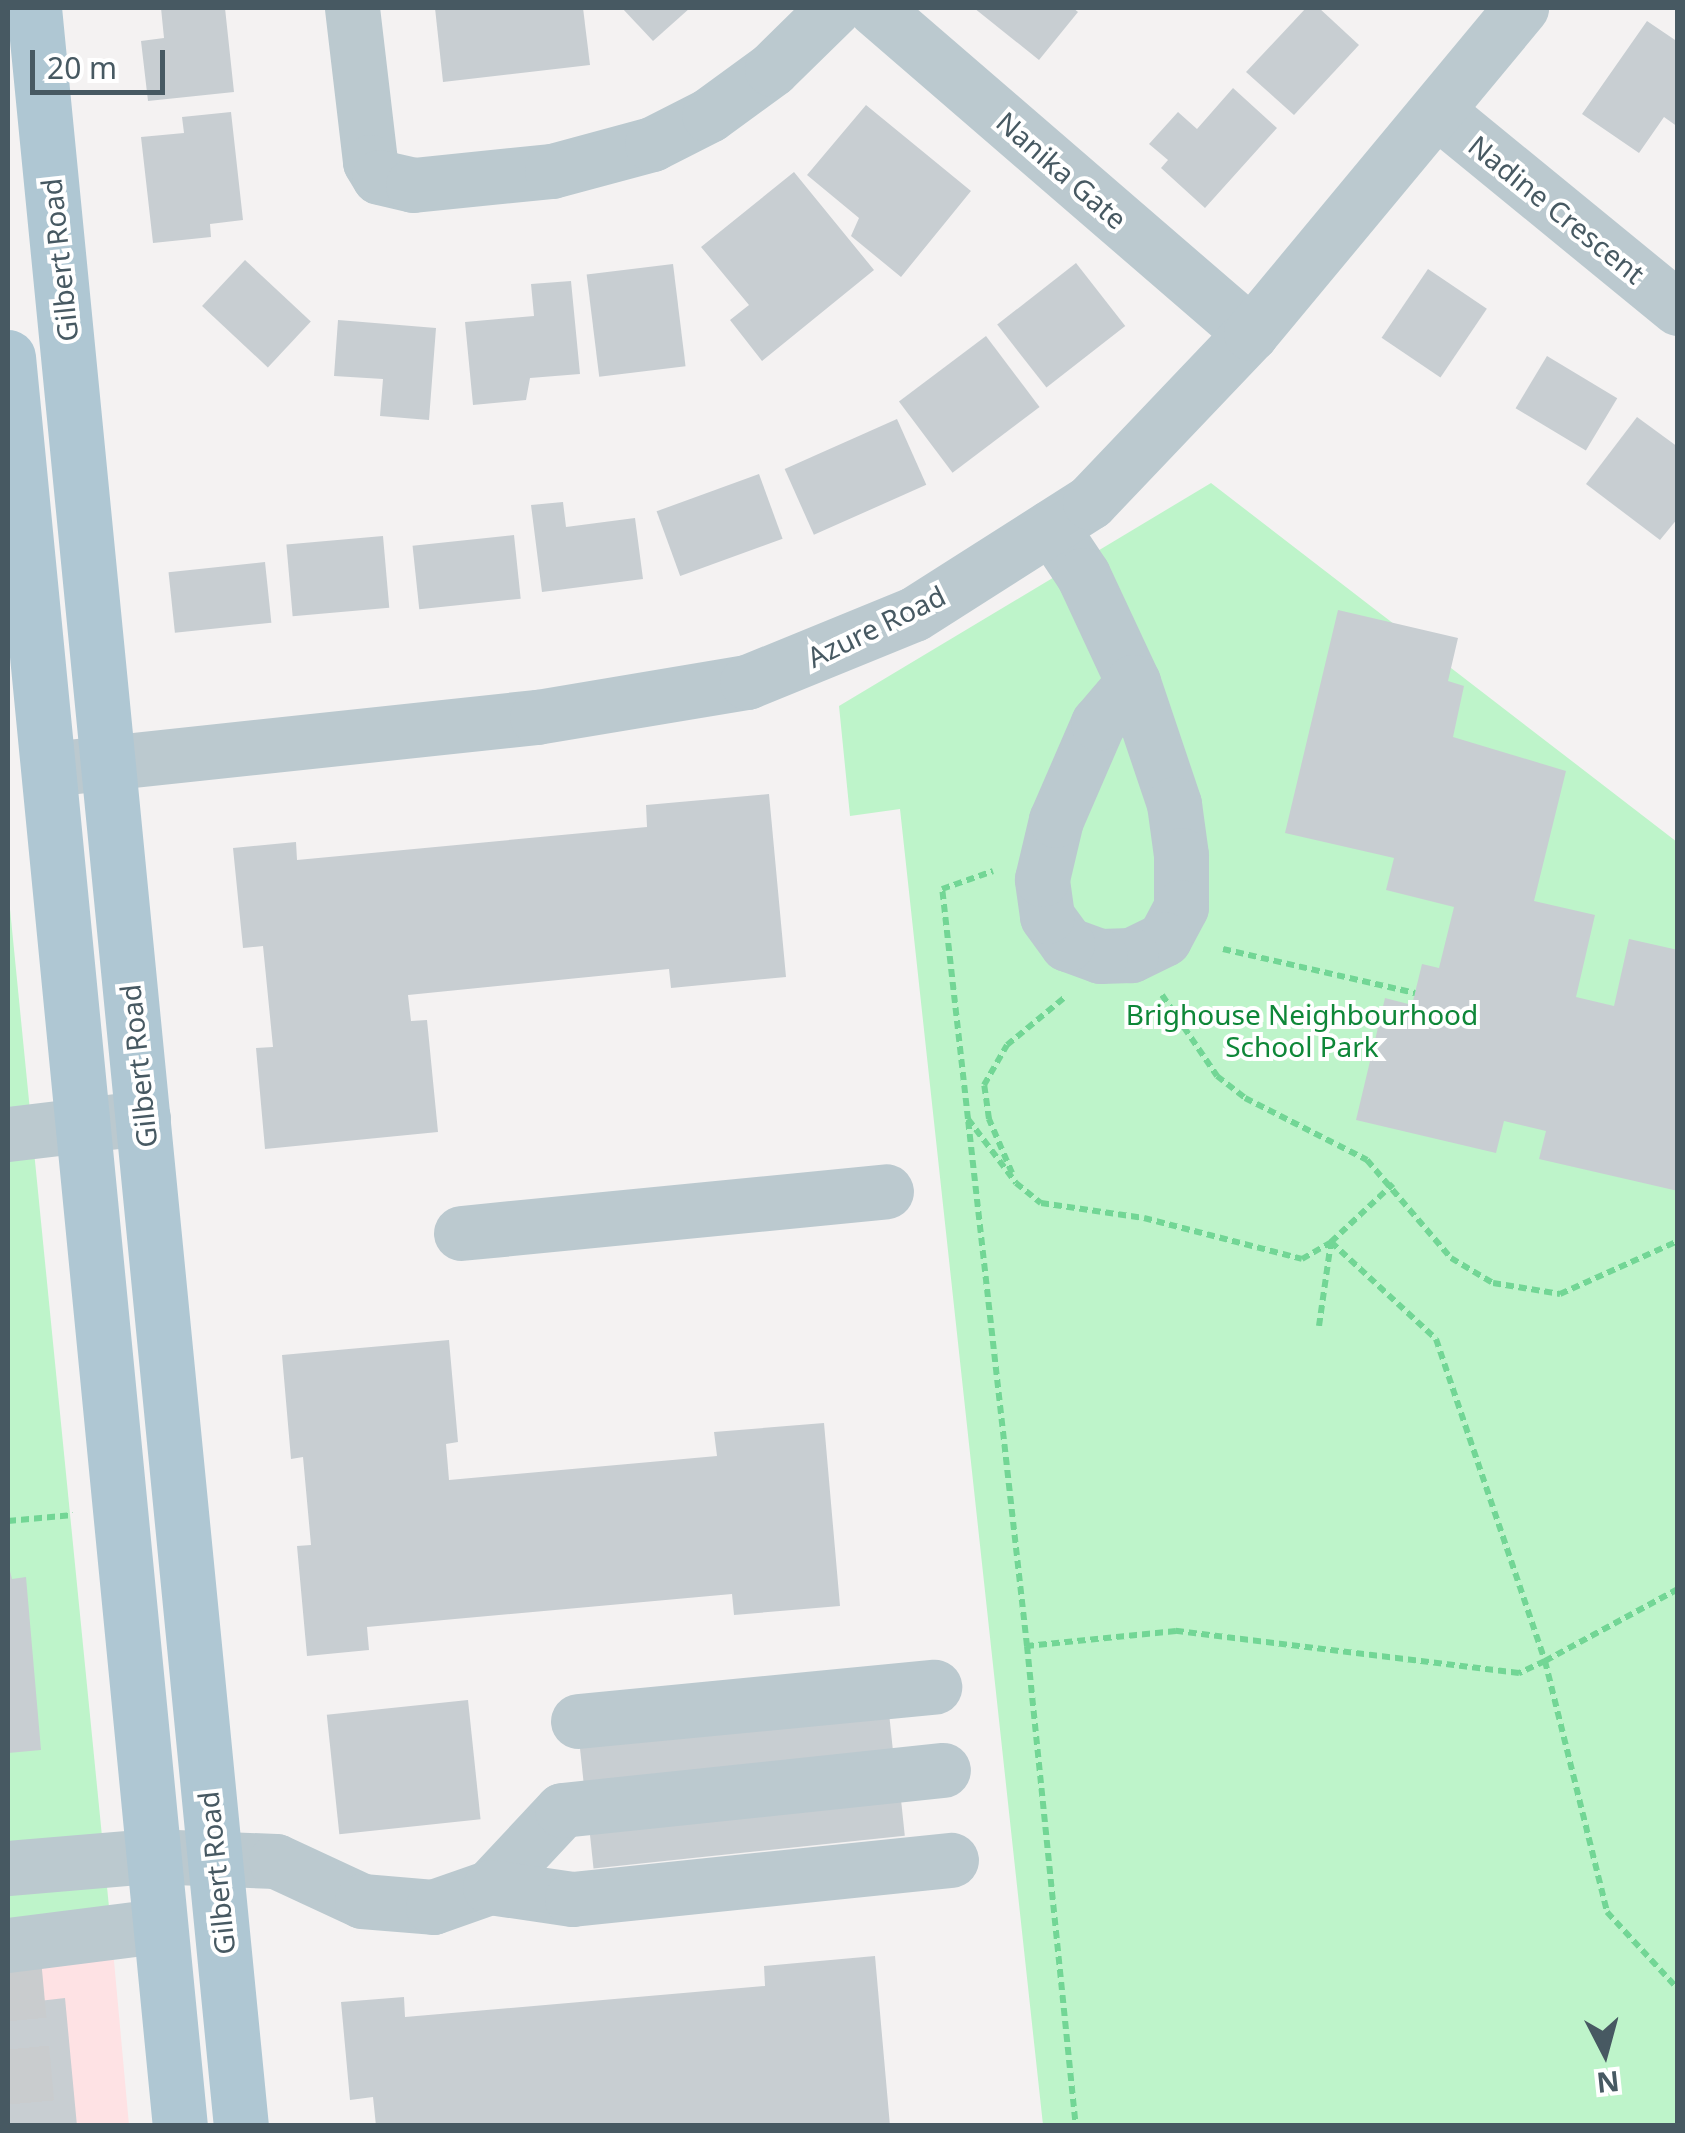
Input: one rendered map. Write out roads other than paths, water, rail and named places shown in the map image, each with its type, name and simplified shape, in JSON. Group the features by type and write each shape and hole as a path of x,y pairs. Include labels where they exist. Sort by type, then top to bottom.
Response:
{"main road":[{"name":"Gilbert Road","path":"34,8 240,2126"},
{"path":"8,357 180,2126"}],"street":[{"path":"352,8 366,145 380,177 413,185 552,171 652,144 709,115 772,69 834,8"},
{"name":"Nanika Gate","path":"874,8 1251,334"},
{"name":"Azure Road","path":"49,770 537,718 746,682 914,614 1090,502 1251,334 1521,8"},
{"name":"Nadine Crescent","path":"1438,111 1678,308"},
{"path":"1051,528 1083,576 1133,682"},
{"path":"8,1134 142,1118"},
{"path":"461,1233 886,1190"},
{"path":"578,1721 934,1687"},
{"path":"19,1867 151,1856 276,1861 362,1901 433,1907 490,1887 562,1810 943,1770"},
{"path":"490,1887 572,1899 951,1860"},
{"path":"12,1952 158,1926"}],"tunnel":[{"path":"14,1965 29,2126"}],"park label":[{"name":"Brighouse Neighbourhood School Park","path":"1302,1030"}]}
